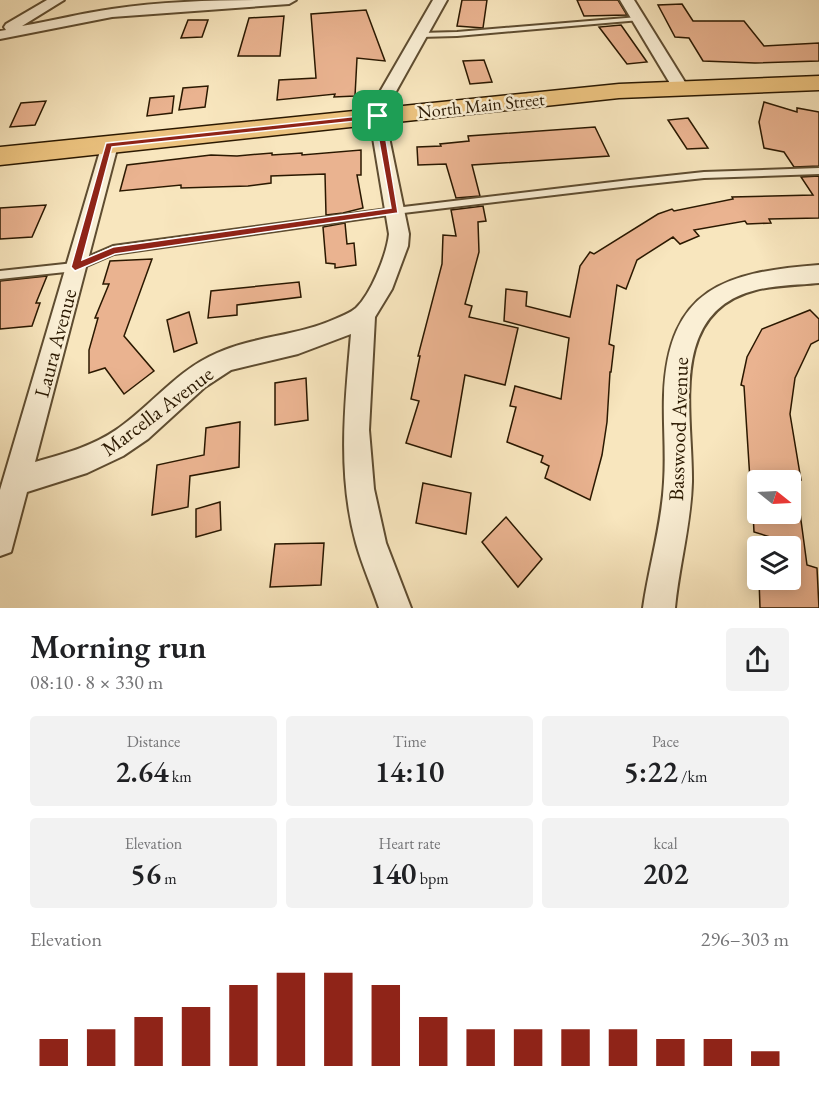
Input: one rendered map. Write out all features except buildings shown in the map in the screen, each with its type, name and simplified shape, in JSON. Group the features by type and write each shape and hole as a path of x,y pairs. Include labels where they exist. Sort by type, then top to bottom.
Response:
{"main road":[{"name":"North Main Street","path":"0,156 376,116 680,87 819,83"}],"street":[{"path":"0,35 57,0"},
{"path":"0,35 112,13 185,5 289,0"},
{"path":"395,608 371,543 360,489 356,430 364,315 381,289 398,246 399,234 376,116 440,0"},
{"path":"627,0 680,87"},
{"path":"85,2 93,9 112,13"},
{"name":"Laura Avenue","path":"0,540 109,145"},
{"name":"Basswood Avenue","path":"658,608 673,533 678,483 678,368 681,346 693,318 718,294 733,287 749,282 819,274"},
{"name":"Marcella Avenue","path":"16,482 96,457 125,440 153,419 185,387 223,361 287,346 334,330 364,315"}],"lane":[{"path":"420,35 638,19"},
{"path":"0,275 75,267 113,250 395,211 704,176 819,171"}],"route":[{"path":"378,116 395,211 113,250 75,267 109,145 378,116"}]}
